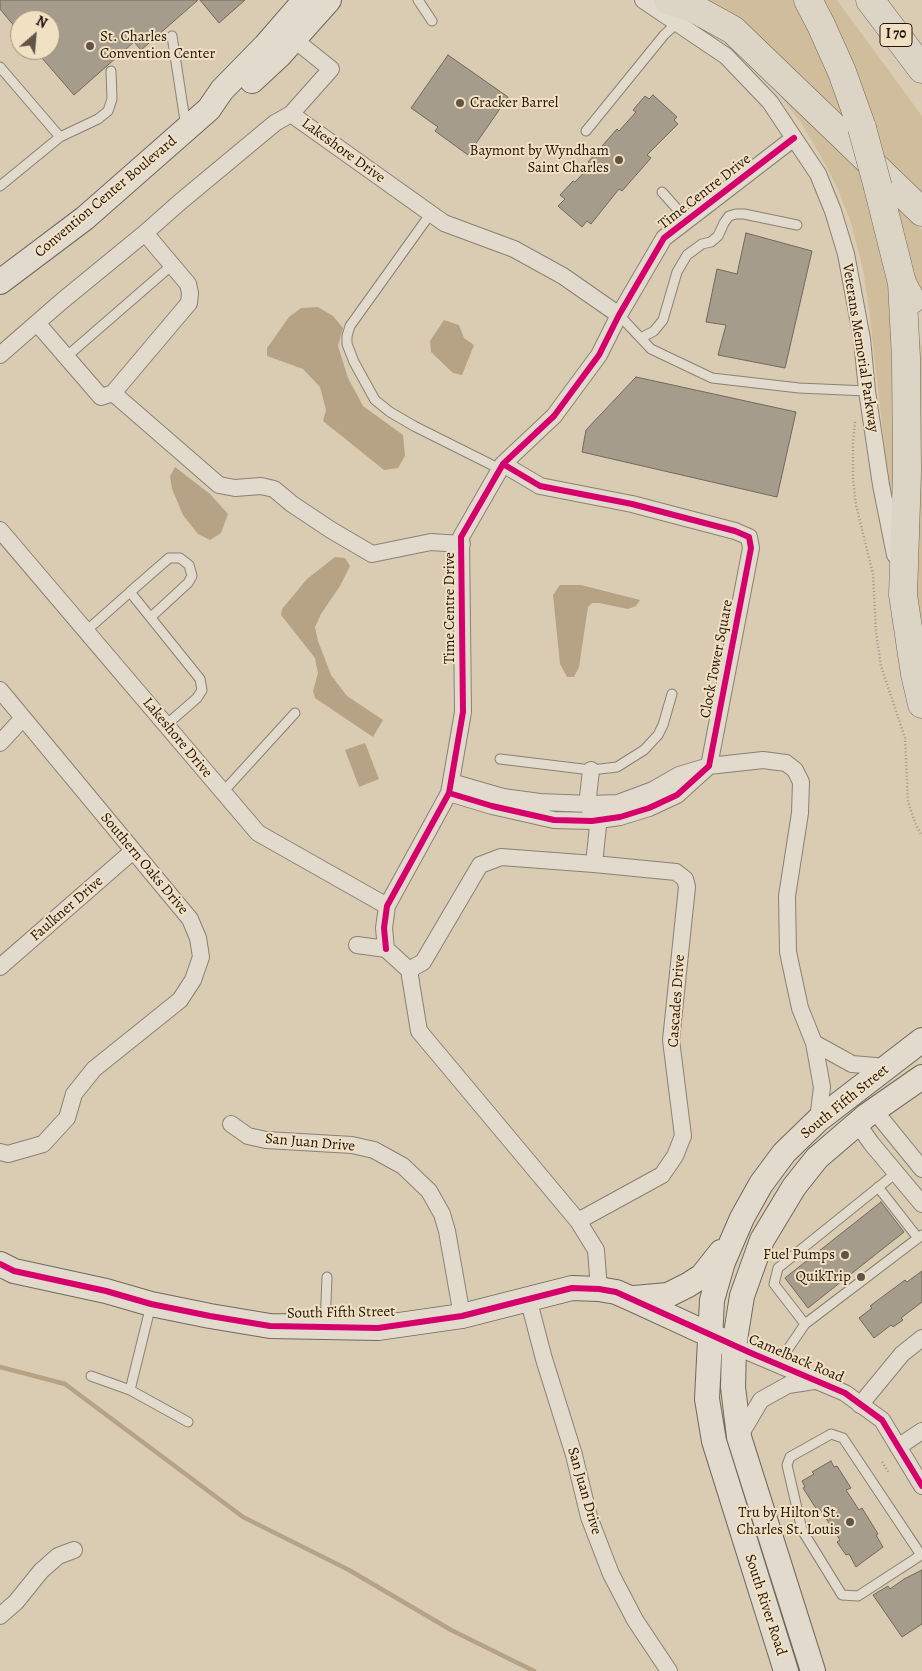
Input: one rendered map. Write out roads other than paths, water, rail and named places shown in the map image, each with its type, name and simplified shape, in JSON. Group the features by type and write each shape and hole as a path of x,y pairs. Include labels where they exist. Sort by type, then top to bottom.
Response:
{"highway":[{"path":"808,0 842,72 862,128 902,283 906,358 907,472 903,595 915,674 922,704"},
{"name":"I 70","path":"870,0 922,69"},
{"path":"673,11 695,9 733,30 922,212"},
{"path":"902,283 922,324"}],"main road":[{"name":"Convention Center Boulevard","path":"287,34 305,0"},
{"name":"Convention Center Boulevard","path":"0,282 85,218 209,109 222,90 329,0"},
{"name":"South Fifth Street","path":"710,1334 712,1300 723,1262 742,1218 761,1184 784,1153 818,1120 922,1040"},
{"path":"866,1116 869,1095 887,1067"},
{"name":"South Fifth Street","path":"0,1264 14,1271 106,1290 151,1304 270,1326 378,1328 462,1316 572,1288 598,1288 616,1292 734,1346 742,1296 762,1240 794,1186 817,1158 866,1116 922,1076"},
{"path":"632,1299 668,1295 688,1285 702,1276 735,1235"},
{"name":"South River Road","path":"710,1334 706,1399 714,1441 786,1671"},
{"name":"South River Road","path":"734,1346 733,1387 739,1437 813,1671"}],"street":[{"name":"Veterans Memorial Parkway","path":"643,0 673,11 726,56 770,102 818,174 833,212 846,254 862,339 867,391 881,485 903,595"},
{"path":"287,34 331,69 291,114"},
{"name":"Lakeshore Drive","path":"0,355 36,322 145,233 275,122 291,114 444,222 514,249 555,271 619,315"},
{"name":"Time Centre Drive","path":"386,949 384,928 387,906 450,788 463,712 462,537 501,466 554,416 599,355 619,315 664,238 794,138"},
{"path":"36,322 101,397 113,393 189,302 188,284 145,233"},
{"path":"113,393 219,485 235,488 261,486 274,489 300,509 372,554 431,542 462,544"},
{"name":"Clock Tower Square","path":"501,466 540,486 632,504 735,531 749,537 751,548 709,766"},
{"name":"Lakeshore Drive","path":"0,530 258,833 387,906"},
{"name":"Southern Oaks Drive","path":"0,690 190,919 198,938 201,957 193,980 180,1000 94,1069 74,1094 67,1118 43,1144 8,1154 0,1152"},
{"path":"0,744 23,718"},
{"path":"450,788 540,802 618,803 653,790 679,775 709,766 763,760 786,763 795,770 801,782 800,813 787,896 788,952 800,1008 814,1043 822,1087 818,1120"},
{"path":"450,788 492,806 554,820 592,821 620,817 649,808 677,795 709,766"},
{"path":"591,770 588,797 592,821 598,826 594,864"},
{"name":"Faulkner Drive","path":"0,967 133,851"},
{"name":"Cascades Drive","path":"409,970 423,962 480,865 501,857 676,872 685,878 687,887 671,1040 683,1136 675,1156 662,1175 578,1221"},
{"path":"357,945 386,949 409,970 419,1031 578,1221 596,1250 598,1288"},
{"path":"814,1043 852,1064 887,1067"},
{"path":"866,1116 922,1169"},
{"path":"866,1116 896,1173 922,1204"},
{"name":"San Juan Drive","path":"231,1124 248,1136 266,1140 359,1147 374,1150 403,1166 429,1191 442,1214 447,1230 462,1316"},
{"name":"San Juan Drive","path":"528,1298 574,1455 589,1517 612,1574 635,1620 669,1671"},
{"path":"860,1405 902,1354 922,1338"},
{"name":"Camelback Road","path":"734,1346 845,1393 882,1420 898,1447 916,1463 922,1486"},
{"path":"739,1437 762,1400 788,1385 816,1381"},
{"path":"898,1447 922,1431"},
{"path":"0,1616 16,1602 41,1571 58,1556 74,1550"}],"lane":[{"path":"418,0 432,21"},
{"path":"586,131 664,35 673,11"},
{"path":"172,36 186,129"},
{"path":"0,67 60,137"},
{"path":"0,186 60,137 98,119 108,112 112,99 112,71"},
{"path":"662,192 688,220"},
{"path":"430,213 350,326 346,336 347,344 354,362 375,400 390,412 414,426 501,466"},
{"path":"641,338 654,332 663,320 677,272 687,255 702,244 711,242 718,236 729,216 744,214 797,225"},
{"path":"66,357 172,265"},
{"path":"619,315 651,349 712,378 798,388 867,391"},
{"path":"86,631 169,558 180,558 189,565 192,576 188,584 151,617"},
{"path":"130,592 200,679 202,690 197,698 166,725"},
{"path":"500,759 591,770 617,766 644,750 658,734 663,725 672,694"},
{"path":"223,792 294,713"},
{"path":"805,1324 774,1284 778,1268 896,1173"},
{"path":"777,1365 805,1324 920,1237 878,1187"},
{"path":"325,1327 327,1277"},
{"path":"130,1390 151,1304"},
{"path":"91,1376 130,1390 188,1422"},
{"path":"831,1434 843,1438 922,1554 858,1596 842,1595 802,1530 787,1465 790,1457 831,1434"}],"waterway":[{"path":"0,1367 65,1384 243,1517 349,1570 451,1630 534,1671"}],"place":[{"name":"St. Charles Convention Center","path":"90,46"},
{"name":"Cracker Barrel","path":"460,103"},
{"name":"Baymont by Wyndham Saint Charles","path":"619,160"},
{"name":"Fuel Pumps","path":"845,1255"},
{"name":"QuikTrip","path":"861,1277"},
{"name":"Tru by Hilton St. Charles St. Louis","path":"850,1522"}]}
